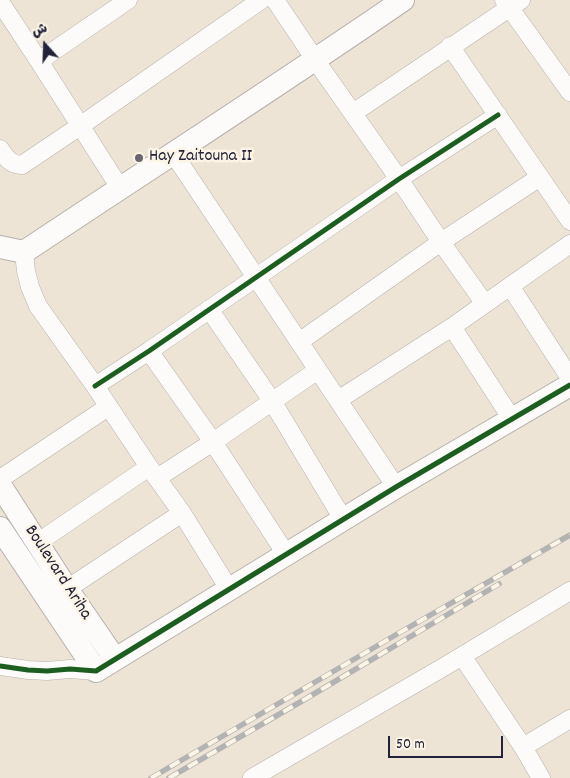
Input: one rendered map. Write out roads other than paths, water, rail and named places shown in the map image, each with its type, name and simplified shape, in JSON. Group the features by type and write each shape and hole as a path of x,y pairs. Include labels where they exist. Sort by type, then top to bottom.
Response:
{"street":[{"path":"40,61 128,0"},
{"path":"1,154 15,165 22,164 261,0"},
{"path":"275,0 485,304"},
{"path":"0,247 24,252 316,60 403,0"},
{"path":"0,2 40,61 120,188"},
{"path":"353,112 512,3 570,92"},
{"path":"450,46 570,221"},
{"path":"95,386 399,179 498,115"},
{"path":"173,153 396,487"},
{"path":"299,342 441,242 540,177"},
{"path":"338,400 452,327 570,244"},
{"path":"24,252 30,287 38,306 182,513 229,589"},
{"path":"510,286 570,378"},
{"path":"210,309 272,402 343,519"},
{"path":"452,327 512,419"},
{"path":"149,351 213,442 286,554"},
{"path":"37,543 153,473 213,442 318,370"},
{"path":"0,666 38,670 70,669 96,671 396,487 570,385"},
{"path":"0,478 108,408"},
{"name":"Boulevard Ariha","path":"0,485 115,659"},
{"path":"67,589 182,513"},
{"name":"Boulevard Ariha","path":"0,528 96,671"},
{"path":"252,778 570,591"},
{"path":"462,656 524,747 541,778"},
{"path":"524,747 570,719"}],"railway":[{"path":"151,778 570,535"},
{"path":"169,778 499,584"}],"place":[{"name":"Hay Zaitouna II","path":"139,158"}]}
